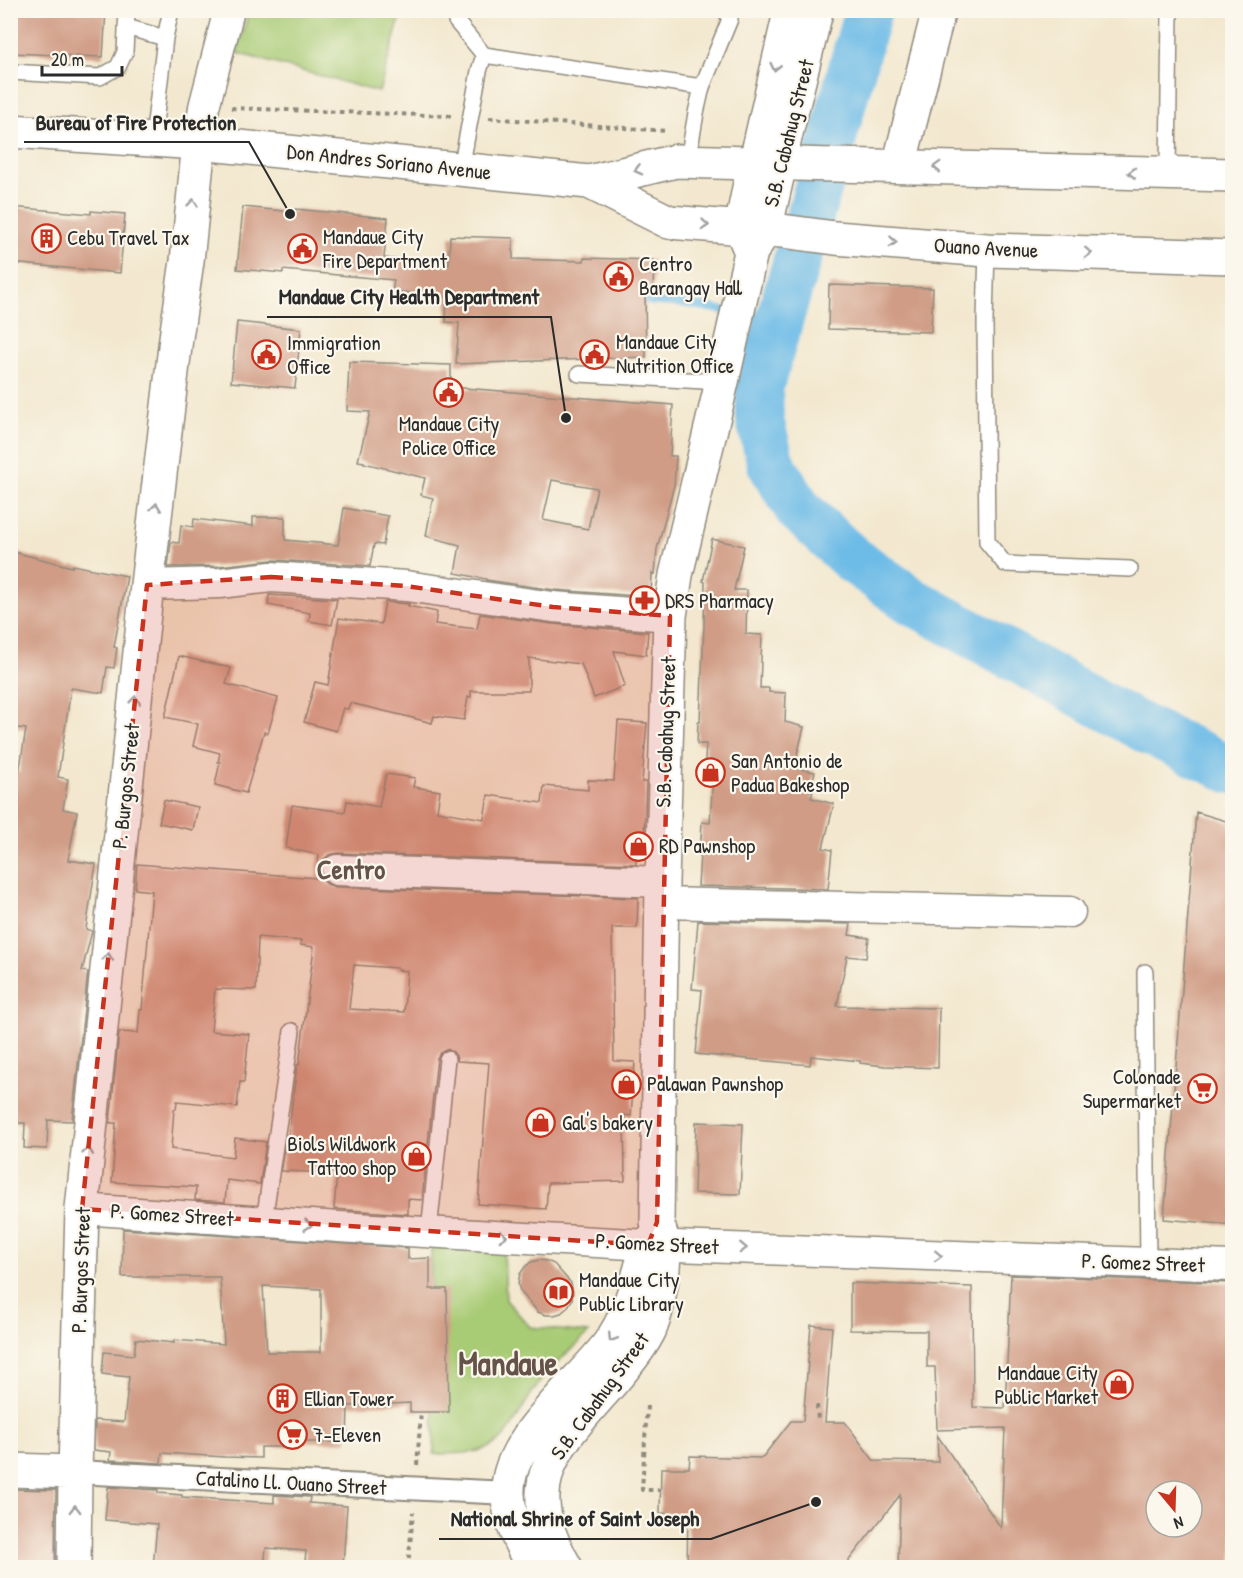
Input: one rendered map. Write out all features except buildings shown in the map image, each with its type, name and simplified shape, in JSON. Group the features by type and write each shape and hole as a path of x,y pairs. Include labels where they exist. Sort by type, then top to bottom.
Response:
{"main road":[{"path":"899,165 939,10"},
{"name":"Don Andres Soriano Avenue","path":"10,130 199,143 589,182 675,161 778,164"},
{"name":"P. Burgos Street","path":"75,1568 75,1472 82,1209 147,585 187,261 199,143"},
{"path":"778,164 899,165 1017,171 1233,175"},
{"name":"S.B. Cabahug Street","path":"548,1564 547,1525 543,1509 544,1483 547,1472 562,1442 577,1421 629,1361 649,1330 659,1294 662,1273 656,1237 670,616 676,575 732,339 778,164"},
{"name":"Don Andres Soriano Avenue","path":"589,182 669,222 757,245"},
{"name":"Ouano Avenue","path":"757,245 835,238 987,250 1233,257"},
{"name":"S.B. Cabahug Street","path":"548,1564 515,1529 508,1493 511,1467 536,1427 609,1344 631,1305 656,1237"},
{"path":"10,1470 75,1472"},
{"path":"508,1493 543,1495"}],"street":[{"name":"P. Burgos Street","path":"199,143 204,107 229,10"},
{"name":"S.B. Cabahug Street","path":"778,164 789,10"},
{"name":"S.B. Cabahug Street","path":"778,164 818,10"},
{"path":"147,585 220,583 271,577 406,586 554,607 670,616"},
{"path":"337,870 662,892 1070,912"},
{"name":"P. Gomez Street","path":"82,1209 264,1221 339,1232 656,1237 1233,1266"},
{"name":"Catalino Ll. Ouano Street","path":"75,1472 508,1493"}],"lane":[{"path":"10,72 100,77 118,67 125,52 127,10"},
{"path":"153,140 165,38 171,10"},
{"path":"456,10 456,21 484,55 702,87"},
{"path":"688,160 702,87 730,19 725,10"},
{"path":"1168,174 1170,10"},
{"path":"126,27 165,38"},
{"path":"461,170 484,55"},
{"path":"987,250 985,332 987,542 1005,564 1130,569"},
{"path":"579,374 722,382"},
{"path":"1145,972 1148,1263"},
{"path":"264,1221 292,1031"},
{"path":"429,1232 447,1059"}],"path":[{"path":"818,1405 818,1421"},
{"path":"647,1406 642,1490 661,1490"},
{"path":"408,1568 421,1412"}],"highlighted area":[{"path":"271,577 406,586 553,607 670,616 657,1222 648,1245 82,1209 147,585"}],"green space":[{"path":"249,11 402,11 379,92 237,53"},
{"path":"431,1246 504,1252 506,1300 530,1327 589,1333 546,1374 511,1428 499,1441 486,1448 465,1453 434,1454"}],"waterway":[{"path":"868,10 759,389 760,420 771,464 799,510 852,559 912,601 1147,730 1232,770"},
{"path":"634,300 687,304 732,312"},
{"path":"744,314 779,320"}],"place":[{"name":"Bureau of Fire Protection","path":"290,214"},
{"name":"Cebu Travel Tax","path":"46,238"},
{"name":"Mandaue City Fire Department","path":"302,249"},
{"name":"Centro Barangay Hall","path":"618,276"},
{"name":"Mandaue City Nutrition Office","path":"595,354"},
{"name":"Immigration Office","path":"266,355"},
{"name":"Mandaue City Police Office","path":"449,393"},
{"name":"Mandaue City Health Department","path":"566,418"},
{"name":"DRS Pharmacy","path":"644,601"},
{"name":"San Antonio de Padua Bakeshop","path":"710,773"},
{"name":"RD Pawnshop","path":"638,846"},
{"name":"Palawan Pawnshop","path":"626,1084"},
{"name":"Colonade Supermarket","path":"1202,1089"},
{"name":"Gal's bakery","path":"541,1123"},
{"name":"Biols Wildwork Tattoo shop","path":"417,1156"},
{"name":"Mandaue City Public Library","path":"558,1292"},
{"name":"Mandaue City Public Market","path":"1119,1385"},
{"name":"Ellian Tower","path":"283,1399"},
{"name":"7-Eleven","path":"292,1435"},
{"name":"National Shrine of Saint Joseph","path":"816,1502"}],"district":[{"name":"Centro","path":"351,870"},
{"name":"Mandaue","path":"508,1363"}]}
